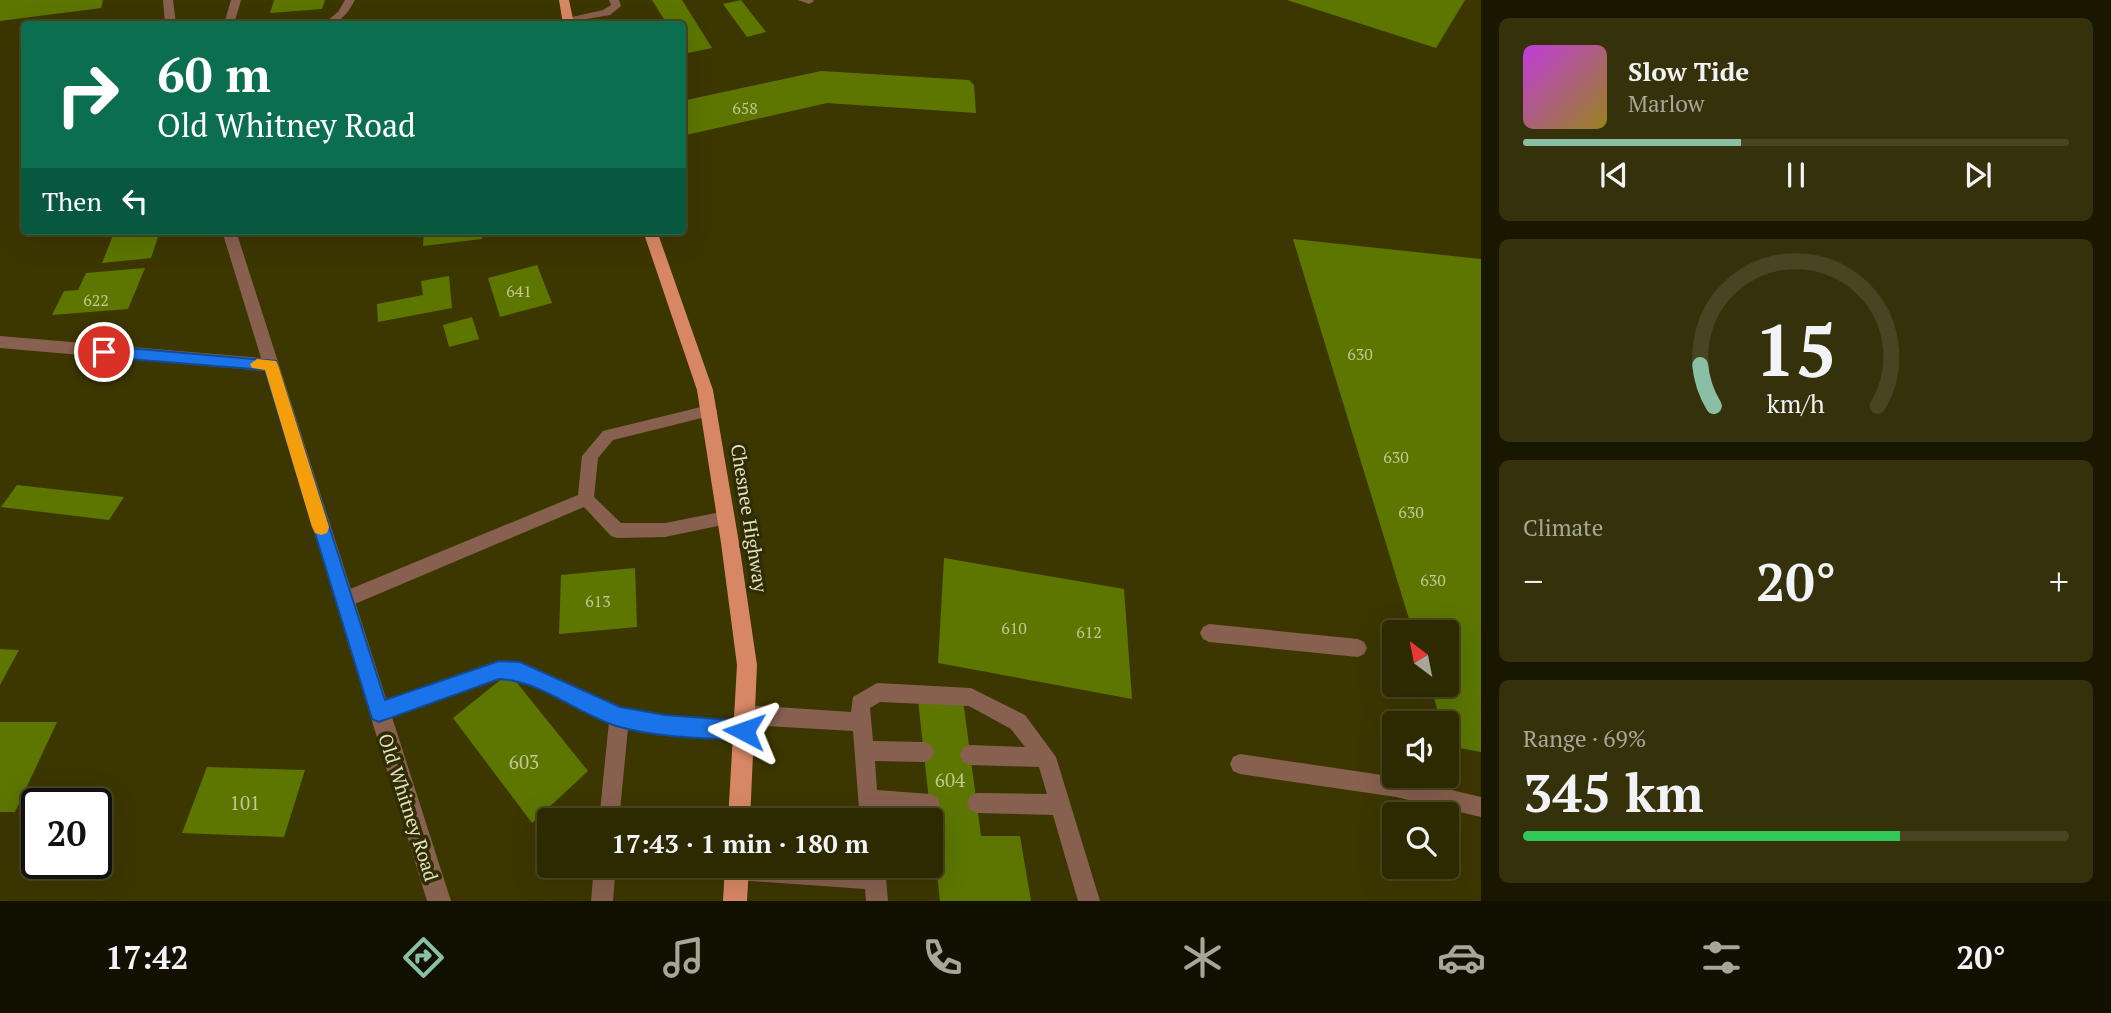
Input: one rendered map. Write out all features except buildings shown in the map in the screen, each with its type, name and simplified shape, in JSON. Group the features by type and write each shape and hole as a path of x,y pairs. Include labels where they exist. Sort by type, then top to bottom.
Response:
{"main road":[{"path":"564,0 568,21"},
{"name":"Chesnee Highway","path":"651,235 705,390 726,518 747,665 740,808"},
{"path":"735,901 736,878"}],"street":[{"path":"169,0 171,21"},
{"name":"Old Whitney Road","path":"230,235 439,901"},
{"path":"0,342 270,365"}],"lane":[{"path":"230,21 236,0"},
{"path":"332,21 342,14 350,0"},
{"path":"572,21 606,13 616,6 614,0"},
{"path":"709,411 608,435 590,456 586,499 617,531 665,530 726,518"},
{"path":"344,600 586,499"},
{"path":"1209,634 1358,648"},
{"path":"379,712 499,670 520,671 619,717 665,725 861,722"},
{"path":"869,808 860,704 877,692 971,697 1017,722 1046,757 1089,901"},
{"path":"610,808 619,717"},
{"path":"864,751 924,752"},
{"path":"970,755 1046,757"},
{"path":"1240,764 1396,788 1481,807"},
{"path":"977,803 1061,805"},
{"path":"889,808 930,804"},
{"path":"602,901 604,878"},
{"path":"875,878 877,901"}],"slow traffic":[{"path":"257,364 270,365 321,527"}],"route":[{"path":"104,352 270,365 379,712 499,670 520,671 619,717 665,725 744,731"}]}
